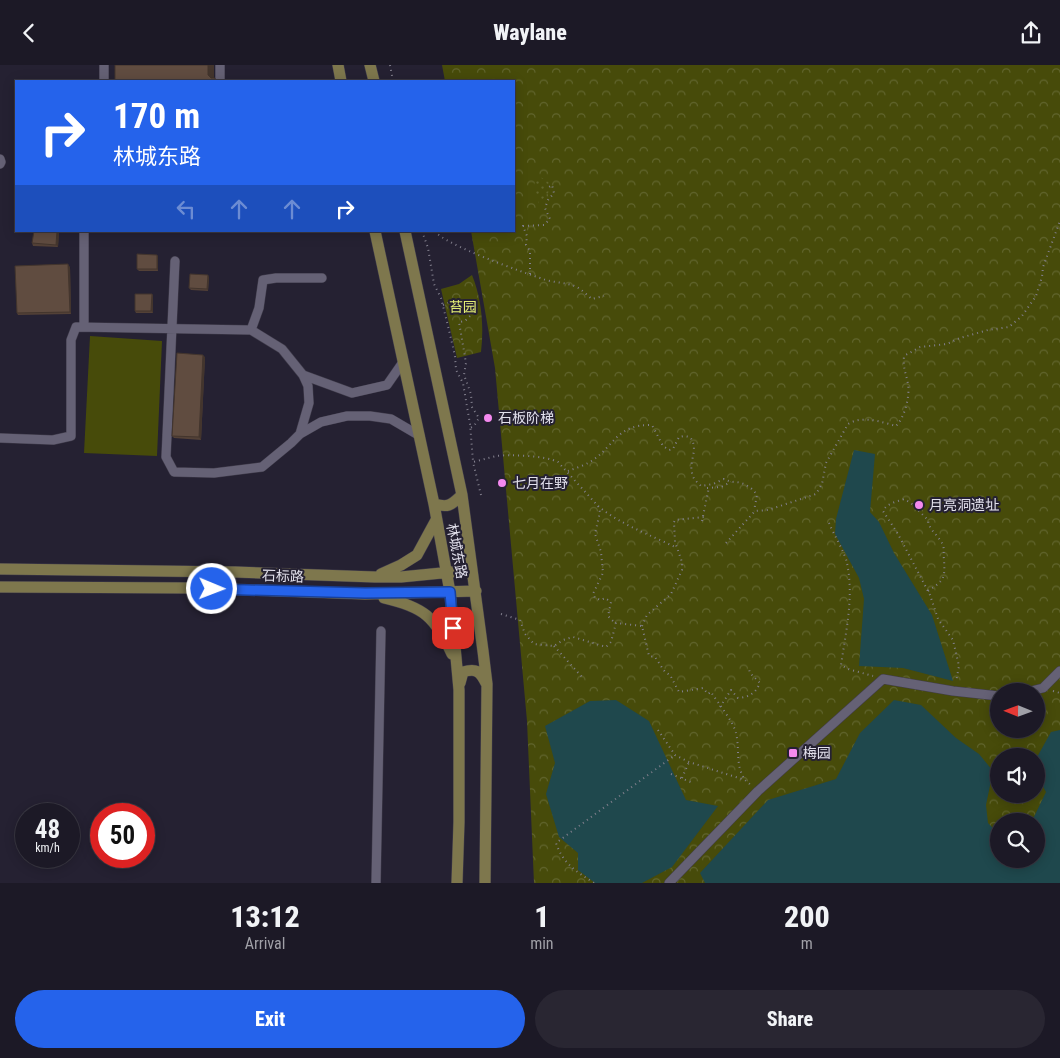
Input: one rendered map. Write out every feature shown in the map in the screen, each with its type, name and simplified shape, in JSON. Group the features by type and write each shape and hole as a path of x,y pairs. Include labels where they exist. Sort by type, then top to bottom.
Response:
{"main road":[{"path":"338,65 341,80"},
{"path":"370,65 374,80"},
{"name":"林城东路","path":"374,232 420,436 450,592 459,690 457,883"},
{"name":"林城东路","path":"405,232 462,495 476,591 487,684 485,883"},
{"path":"434,503 444,506 450,505 462,495"},
{"path":"375,577 417,555 436,521"},
{"name":"石标路","path":"0,569 401,577 472,569"},
{"path":"401,577 402,593"},
{"name":"石标路","path":"0,587 365,593 476,591"},
{"path":"365,593 400,601 424,612 442,632 457,664"},
{"path":"459,690 463,672 473,669 481,673 487,684"}],"street":[{"path":"104,65 104,80"},
{"path":"220,65 220,80"},
{"path":"0,159 0,164"},
{"path":"84,232 84,327"},
{"path":"175,261 166,457 174,472 214,473 262,467 300,434 321,422 347,416 370,416 391,419 420,436"},
{"path":"251,330 259,308 264,280 276,278 322,278"},
{"path":"0,438 53,440 71,436 72,340 76,327 251,330 282,349 303,375 308,386 309,403 300,434"},
{"path":"303,375 352,393 387,385 403,362"},
{"path":"376,883 381,631"},
{"path":"1045,686 1060,671"},
{"path":"669,883 758,791 883,679 954,691 990,694"}],"path":[{"path":"390,65 393,80"},
{"path":"530,274 530,251 526,245 527,236 523,226 544,225 550,219 545,208 548,200 554,193 552,185 546,189"},
{"path":"726,543 755,511 768,510 816,494 822,485 826,463 848,424 863,419 896,426 903,417 906,402 908,385 903,369 904,356 907,353 920,347 947,344 960,338 1010,327 1022,316 1036,296 1043,267 1060,221"},
{"path":"422,232 428,248 434,284 443,305 455,356 456,370 463,383 473,462 481,495"},
{"path":"435,232 436,235 469,251 545,280 578,287 592,299 604,296"},
{"path":"443,305 448,303 454,306 462,301 475,311 465,321 459,322 466,363 464,375 471,394 472,407 479,418 474,426 470,428"},
{"path":"568,471 593,460 622,432 635,427 652,425 663,446 669,450 673,449 679,437 684,435 690,437 694,442 695,449 691,463 693,476 701,486 713,484 724,479 731,483"},
{"path":"473,462 497,456 552,459 568,471 598,506 607,513 677,548"},
{"path":"702,521 708,488 720,487 734,481 746,485 756,493 753,513"},
{"path":"928,591 942,581 946,568 944,545 929,527 928,519 904,499 892,503 883,511 898,534 928,591 938,619 953,640 959,666 954,691"},
{"path":"598,506 600,512 595,534 601,552 603,573 593,594 595,598 601,600 605,598 611,602 608,616 616,623 642,626"},
{"path":"703,517 675,520 675,537 682,562 682,570 670,594 647,615 642,626 649,656 656,657 665,672 670,675 679,692 703,688 708,694 711,692 731,721 736,735 739,768 745,780"},
{"path":"829,523 847,561 850,594 841,665 848,669 883,679"},
{"path":"501,614 520,620 525,634 534,644 554,646 563,640 573,637 606,647 611,642 616,623"},
{"path":"554,646 582,677"},
{"path":"720,707 731,690 738,698 745,698 755,693 760,683 749,669"},
{"path":"658,730 675,755 689,762 745,780 758,791"},
{"path":"594,883 560,856 556,843 675,755"},
{"path":"682,778 689,762"},
{"path":"671,774 692,783"}],"green space":[{"path":"442,65 1060,65 1060,883 534,883 527,721 495,368 471,232 515,232 515,80 445,80"},
{"path":"537,176 547,181 551,189 539,204 534,185"},
{"name":"苔园","path":"472,275 481,313 481,352 457,358 441,289 459,284"},
{"path":"90,336 162,341 157,456 84,453"}],"shaded area":[{"path":"854,450 875,454 870,512 879,522 894,553 932,615 953,681 903,668 859,666 864,599 859,578 835,534 836,519"},
{"path":"616,700 649,721 686,800 718,806 672,867 642,883 595,883 578,870 578,853 559,837 546,794 555,763 545,726 590,701"},
{"path":"894,700 921,705 956,738 979,754 990,767 990,786 986,805 988,823 990,825 990,868 1045,868 1045,813 1036,813 1041,803 1045,803 1045,748 1042,748 1051,732 1060,730 1060,883 705,883 700,873 768,800 836,779 860,733"}],"building":[{"path":"115,65 208,65 208,75 211,78 215,78 215,80 115,80"},
{"path":"34,232 57,232 56,245 32,243"},
{"path":"137,254 157,255 157,269 137,269"},
{"path":"68,264 70,312 17,313 15,266"},
{"path":"190,274 208,275 207,289 189,288"},
{"path":"135,294 152,294 151,311 135,311"},
{"path":"177,353 203,355 199,437 172,436"}],"place":[{"name":"石板阶梯","path":"488,418"},
{"name":"七月在野","path":"502,483"},
{"name":"月亮洞遗址","path":"919,505"},
{"name":"梅园","path":"793,753"}],"route":[{"path":"212,589 365,593 450,592 453,628"}]}
